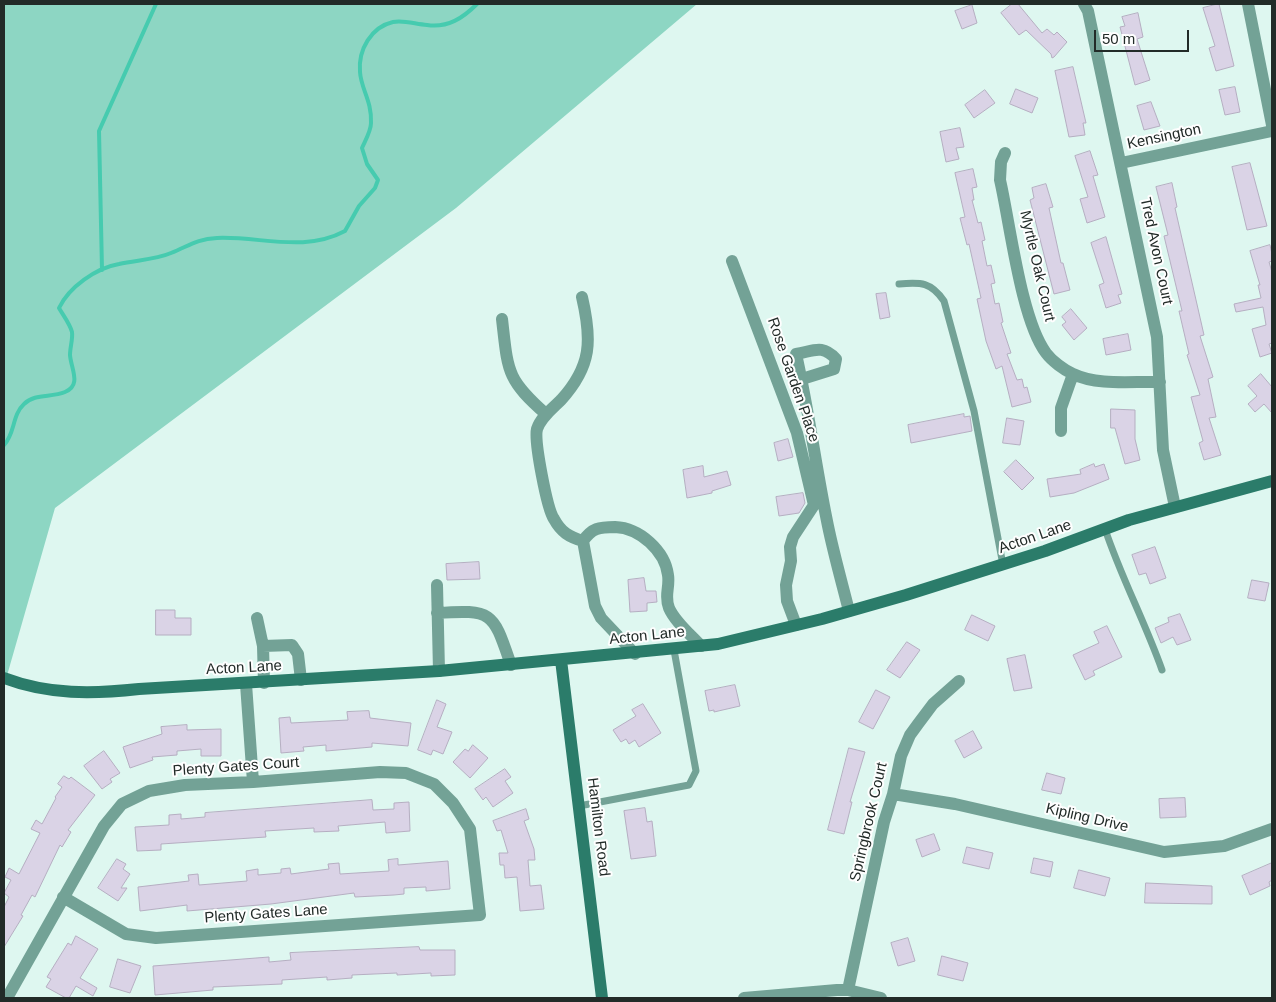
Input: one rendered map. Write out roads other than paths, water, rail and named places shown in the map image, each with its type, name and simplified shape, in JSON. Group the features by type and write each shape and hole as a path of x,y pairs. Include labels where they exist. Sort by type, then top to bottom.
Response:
{"street":[{"name":"Tred Avon Court","path":"1084,4 1088,11 1157,337 1163,450 1175,507"},
{"path":"1248,4 1272,125"},
{"name":"Kensington","path":"1121,163 1272,131"},
{"name":"Myrtle Oak Court","path":"1005,153 1001,162 1000,180 1030,317 1046,353 1073,374 1094,380 1160,382"},
{"name":"Rose Garden Place","path":"732,261 798,433 814,505 790,547 792,561 786,586 788,601 796,626"},
{"path":"582,298 588,319 588,352 577,381 546,414 537,429 537,450 552,518 564,534 583,542"},
{"path":"502,319 506,354 512,379 522,392 546,414"},
{"path":"1061,432 1061,408 1073,374"},
{"path":"802,378 828,526 849,611"},
{"name":"Acton Lane","path":"4,678 34,688 94,694 139,689 439,671 635,654 701,646 752,638 849,611 1003,565 1104,529 1175,507 1217,498 1272,481"},
{"path":"635,654 601,618 595,606 583,542 590,531 599,527 621,528 643,537 659,554 668,573 669,584 665,596 670,610 701,646"},
{"path":"437,585 439,671"},
{"path":"437,613 469,611 488,616 497,626 511,665"},
{"path":"257,618 263,646 264,683"},
{"path":"263,646 292,645 298,654 301,680"},
{"name":"Hamilton Road","path":"561,660 602,998"},
{"name":"Springbrook Court","path":"848,990 884,822 893,794 901,756 910,735 933,704 959,681"},
{"path":"246,684 253,782"},
{"name":"Plenty Gates Court","path":"7,998 104,826 122,804 149,791 186,785 380,772 406,773 434,784 453,803 470,829 480,916"},
{"name":"Kipling Drive","path":"893,794 955,804 1164,852 1224,846 1272,829"},
{"name":"Plenty Gates Lane","path":"63,897 126,934 156,938 480,916"},
{"path":"744,998 848,990 881,998"}],"lane":[{"path":"899,284 922,282 938,292 944,301 974,411 1003,565"},
{"path":"1104,529 1116,562 1147,628 1162,670"},
{"path":"578,806 689,785 696,771 674,650"}],"waterway":[{"path":"102,270 99,131 156,4"},
{"path":"4,445 8,441 17,413 24,404 33,398 60,394 70,389 73,385 74,376 70,355 72,332 59,308 69,293 93,274 110,266 165,255 198,241 217,238 282,242 314,241 329,238 345,231 359,206 375,188 378,180 367,164 362,148 371,126 371,115 362,84 360,64 364,48 372,34 393,22 442,25 461,18 477,4"}]}
